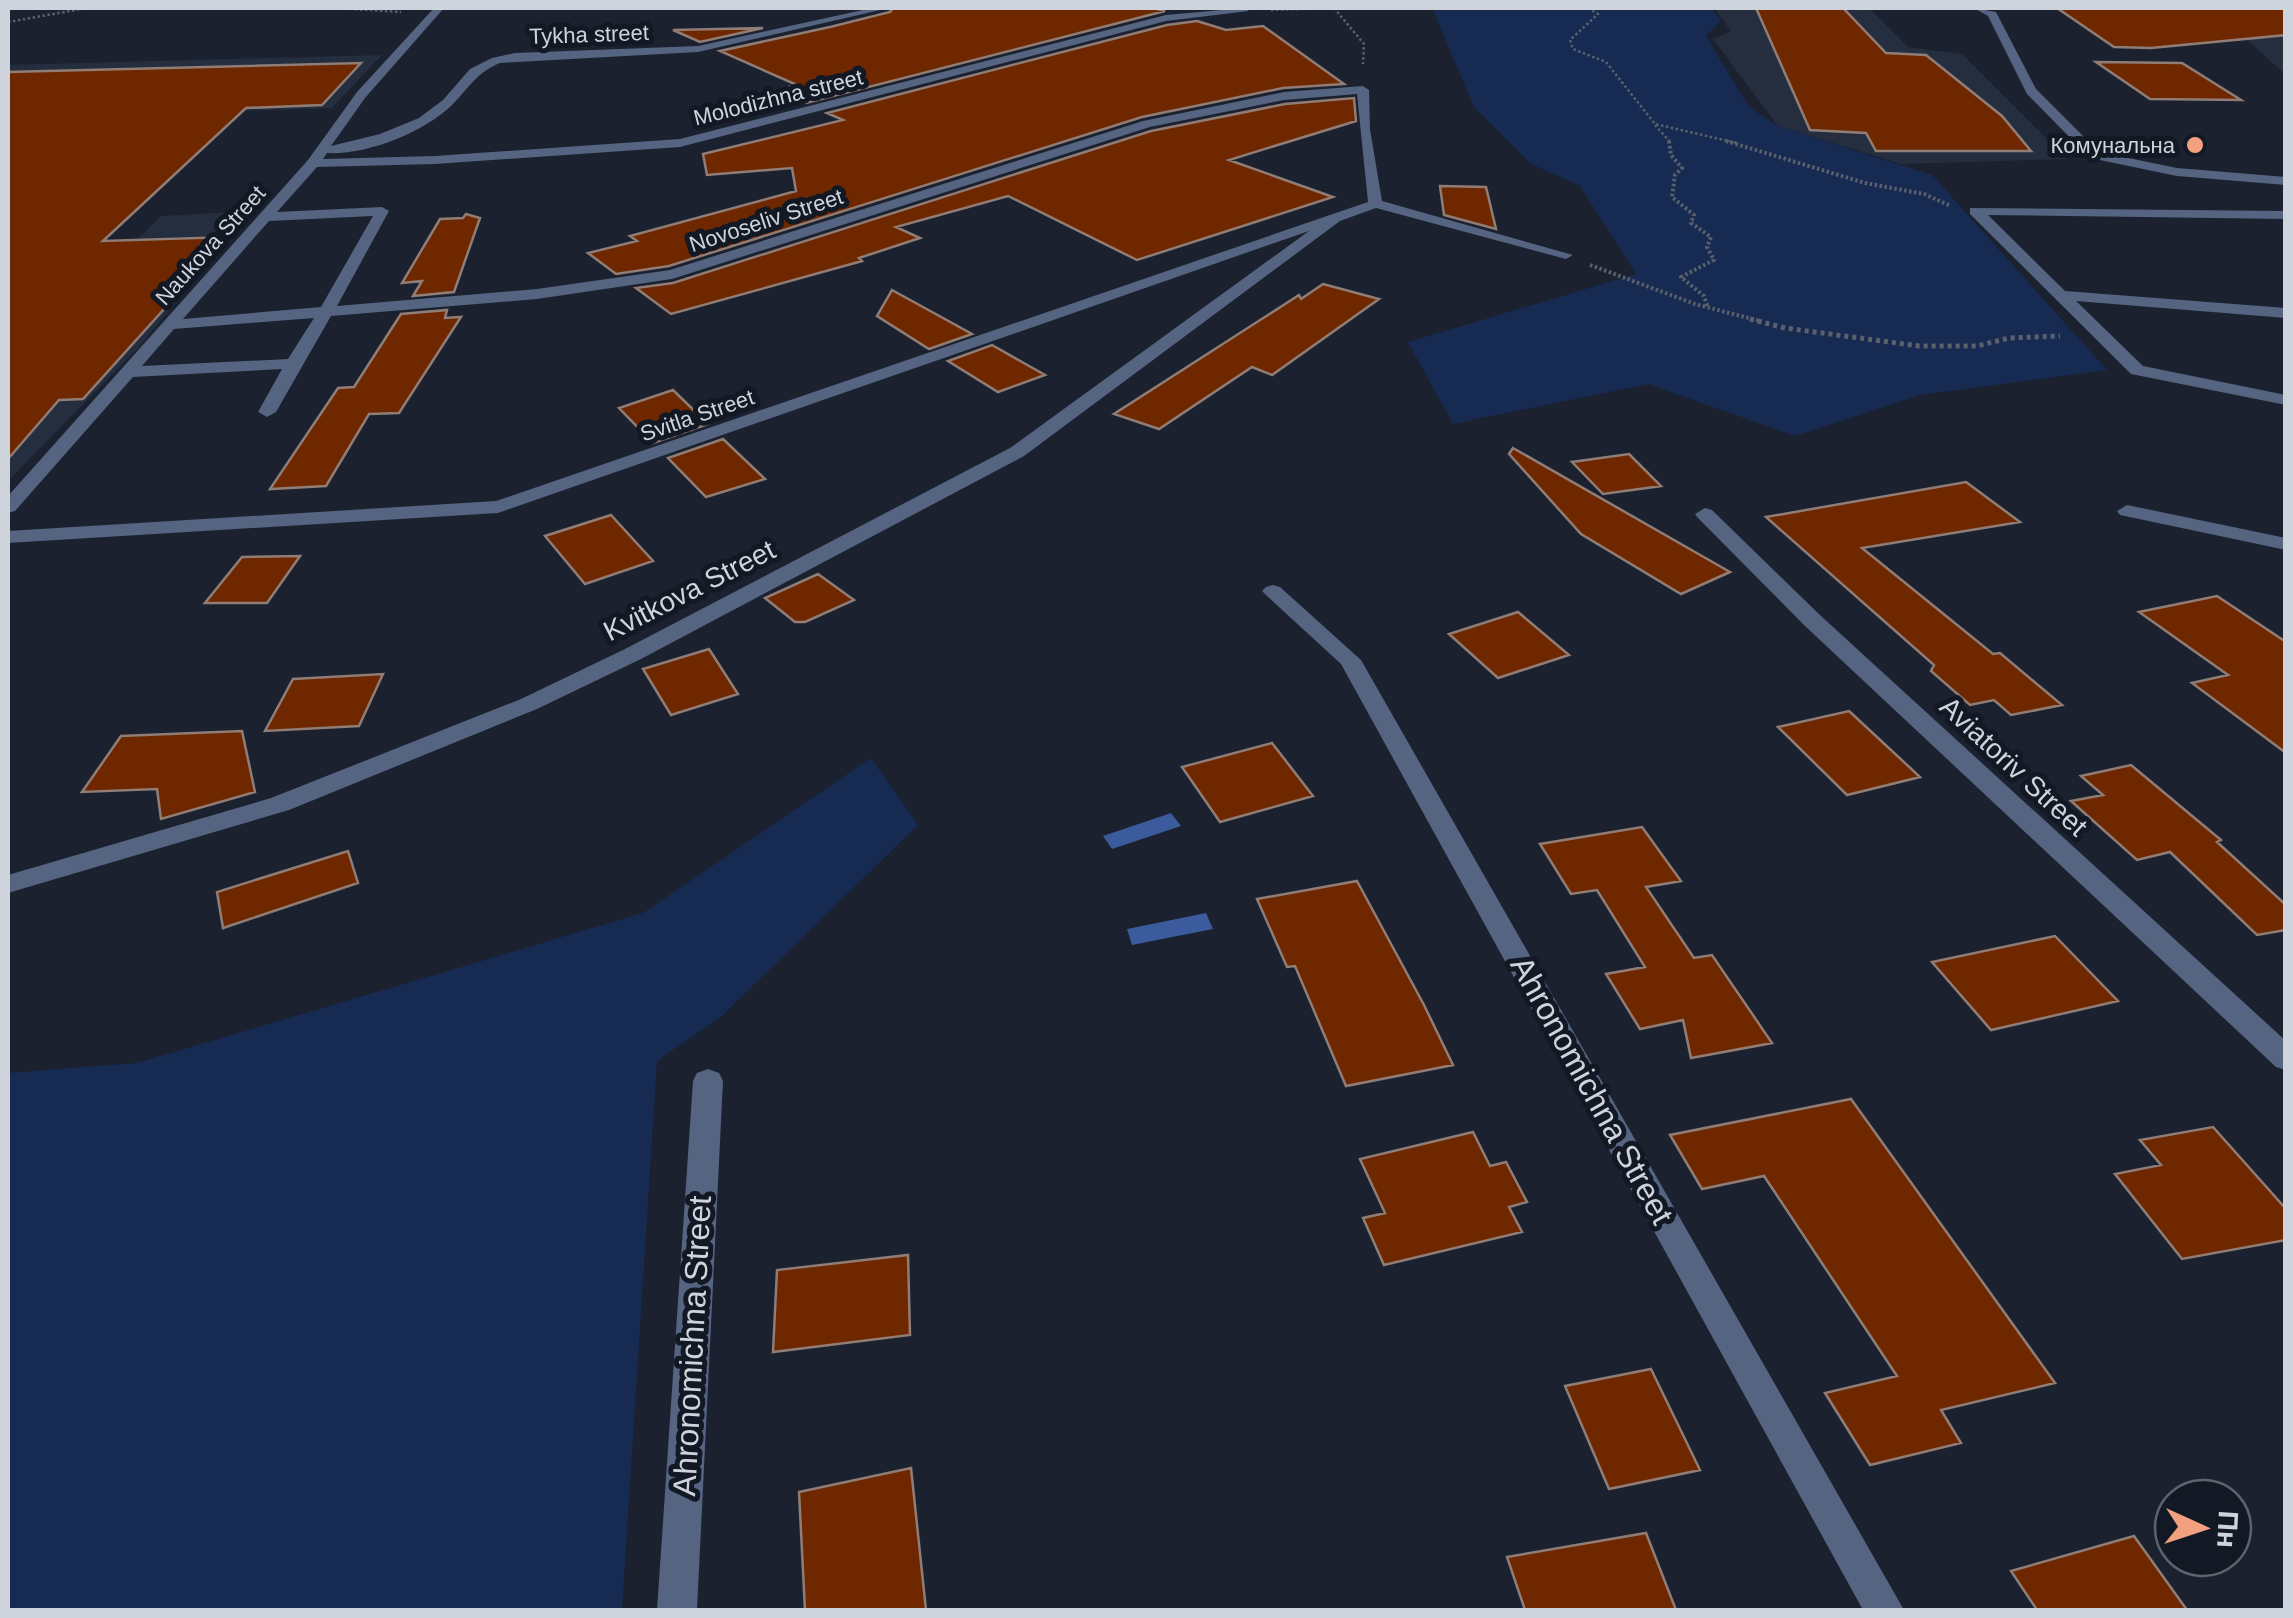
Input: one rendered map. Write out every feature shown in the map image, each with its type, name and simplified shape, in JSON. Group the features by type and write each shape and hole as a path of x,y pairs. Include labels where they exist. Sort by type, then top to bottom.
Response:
{"street":[{"name":"Tykha street","path":"317,157 370,142 434,114 470,71 488,61 515,56 698,49 884,8"},
{"path":"1978,8 1992,14 2031,92 2095,155 2176,172 2286,181"},
{"name":"Naukova Street","path":"8,507 317,157 361,96 435,11"},
{"name":"Molodizhna street","path":"317,157 473,158 680,143 1166,18 1244,11"},
{"path":"1363,90 1364,129 1375,204 1566,256"},
{"name":"Novoseliv Street","path":"169,325 537,294 672,274 1146,124 1284,96 1363,90"},
{"name":"Svitla Street","path":"8,537 498,507 1375,204"},
{"path":"265,217 382,211 325,312 290,364 267,412"},
{"path":"2286,215 1975,211 2136,370 2286,400"},
{"name":"Kvitkova Street","path":"8,884 280,804 528,704 633,654 1017,452 1334,221"},
{"path":"2058,295 2286,313"},
{"path":"127,372 290,364"},
{"path":"2127,511 2286,544"},
{"name":"Aviatoriv Street","path":"1705,514 1813,621 2286,1059"},
{"name":"Ahronomichna Street","path":"1273,590 1350,660 1884,1610"},
{"name":"Ahronomichna Street","path":"677,1610 708,1081"}],"path":[{"path":"8,22 88,8"},
{"path":"336,8 435,11"},
{"path":"1244,11 1334,8 1342,23 1364,44 1363,90"},
{"path":"1588,8 1598,14 1570,40 1573,49 1606,62 1672,144 1671,155 1682,168 1675,176 1672,196 1694,215 1691,224 1710,237 1708,247 1714,260 1681,277 1704,296 1708,308"},
{"path":"1654,124 1762,149 1866,183 1924,194 1984,220"},
{"path":"1566,256 1708,308 1785,328 1919,346 1978,346 2009,338"}],"shaded area":[{"path":"1432,8 1711,8 1721,21 1706,36 1749,107 1778,126 1932,175 2107,370 1920,395 1795,436 1648,384 1453,424 1408,342 1636,274 1580,186 1531,164 1474,107"},
{"path":"1714,8 1869,8 1908,47 1962,54 2067,159 1901,164 1778,126 1713,39 1731,31"},
{"path":"2126,8 2285,8 2285,74 2247,40 2154,20"},
{"path":"382,55 332,108 8,118 8,65"},
{"path":"251,211 139,347 8,481 8,294 83,294 161,216"},
{"path":"871,758 918,825 722,1016 657,1061 622,1610 8,1610 8,1073 137,1063 643,913"},
{"path":"1171,813 1181,826 1112,849 1103,836"},
{"path":"1206,913 1213,929 1132,945 1127,929"}],"building":[{"path":"893,8 1165,11 806,103 777,90 797,85 720,51 830,27"},
{"path":"1756,8 1843,8 1886,53 1926,55 2002,116 2031,151 1876,151 1866,133 1810,130"},
{"path":"2057,8 2286,8 2286,35 2151,48 2114,47"},
{"path":"1197,21 1226,30 1263,26 1344,84 1283,88 1142,117 669,266 616,274 588,253 637,241 630,236 796,191 792,168 707,175 703,154 843,120 827,113 1167,25"},
{"path":"763,28 700,42 673,30"},
{"path":"2096,62 2182,63 2241,100 2150,99"},
{"path":"361,63 322,105 246,108 103,241 229,237 83,399 59,400 8,459 8,72"},
{"path":"1354,98 1356,121 1229,160 1333,197 1137,260 1008,196 896,227 920,238 859,258 862,261 671,314 636,288 673,283 1151,131 1285,104"},
{"path":"1440,186 1486,187 1496,229 1444,215"},
{"path":"466,214 480,218 454,292 413,296 422,281 402,283 440,219 463,218"},
{"path":"1323,284 1379,299 1272,375 1252,367 1159,429 1114,414 1299,295 1301,299"},
{"path":"892,290 972,334 929,349 877,316"},
{"path":"447,310 445,318 461,317 399,413 369,414 326,486 270,489 338,388 354,387 401,314"},
{"path":"992,345 1045,375 998,392 948,361"},
{"path":"673,390 708,424 653,443 619,408"},
{"path":"723,439 765,479 706,497 668,458"},
{"path":"1513,448 1730,572 1681,594 1581,534 1509,454"},
{"path":"1629,454 1661,486 1603,494 1572,462"},
{"path":"1966,482 2020,522 1862,548 2062,705 2011,715 1994,700 1970,705 1931,671 1934,665 1766,517"},
{"path":"611,515 653,561 585,584 545,536"},
{"path":"300,556 267,603 205,603 242,557"},
{"path":"818,574 854,600 805,622 795,622 765,598"},
{"path":"2217,596 2286,642 2286,753 2192,683 2228,675 2139,612"},
{"path":"1518,612 1569,655 1498,678 1449,634"},
{"path":"709,649 738,694 671,715 643,669"},
{"path":"383,674 359,726 265,731 293,679"},
{"path":"1849,711 1920,777 1847,795 1778,727"},
{"path":"242,731 255,792 161,819 157,789 82,792 121,736"},
{"path":"1272,743 1313,796 1220,822 1182,767"},
{"path":"2131,765 2221,840 2217,842 2286,905 2286,930 2257,935 2170,852 2137,860 2071,801 2103,795 2081,776"},
{"path":"1642,827 1681,881 1646,887 1694,958 1712,955 1772,1043 1691,1058 1683,1020 1640,1029 1606,974 1645,967 1597,890 1571,894 1540,844"},
{"path":"348,851 358,883 223,928 217,892"},
{"path":"1357,881 1453,1065 1346,1086 1295,966 1287,967 1257,899"},
{"path":"2055,936 2118,1001 1991,1030 1932,962"},
{"path":"1851,1099 2055,1383 1941,1410 1961,1443 1870,1465 1825,1393 1897,1376 1764,1176 1702,1189 1670,1135"},
{"path":"2213,1127 2286,1209 2286,1240 2182,1259 2115,1174 2161,1165 2140,1140"},
{"path":"1473,1132 1490,1166 1506,1162 1527,1202 1509,1207 1522,1232 1384,1265 1363,1218 1385,1213 1360,1159"},
{"path":"908,1255 910,1335 773,1352 777,1270"},
{"path":"1651,1369 1700,1470 1609,1489 1565,1386"},
{"path":"911,1468 926,1610 805,1610 799,1492"},
{"path":"1646,1533 1676,1610 1525,1610 1507,1557"},
{"path":"2134,1536 2153,1563 2153,1578 2164,1578 2187,1610 2037,1610 2011,1571"}],"place":[{"name":"Комунальна","path":"2195,145"}]}
